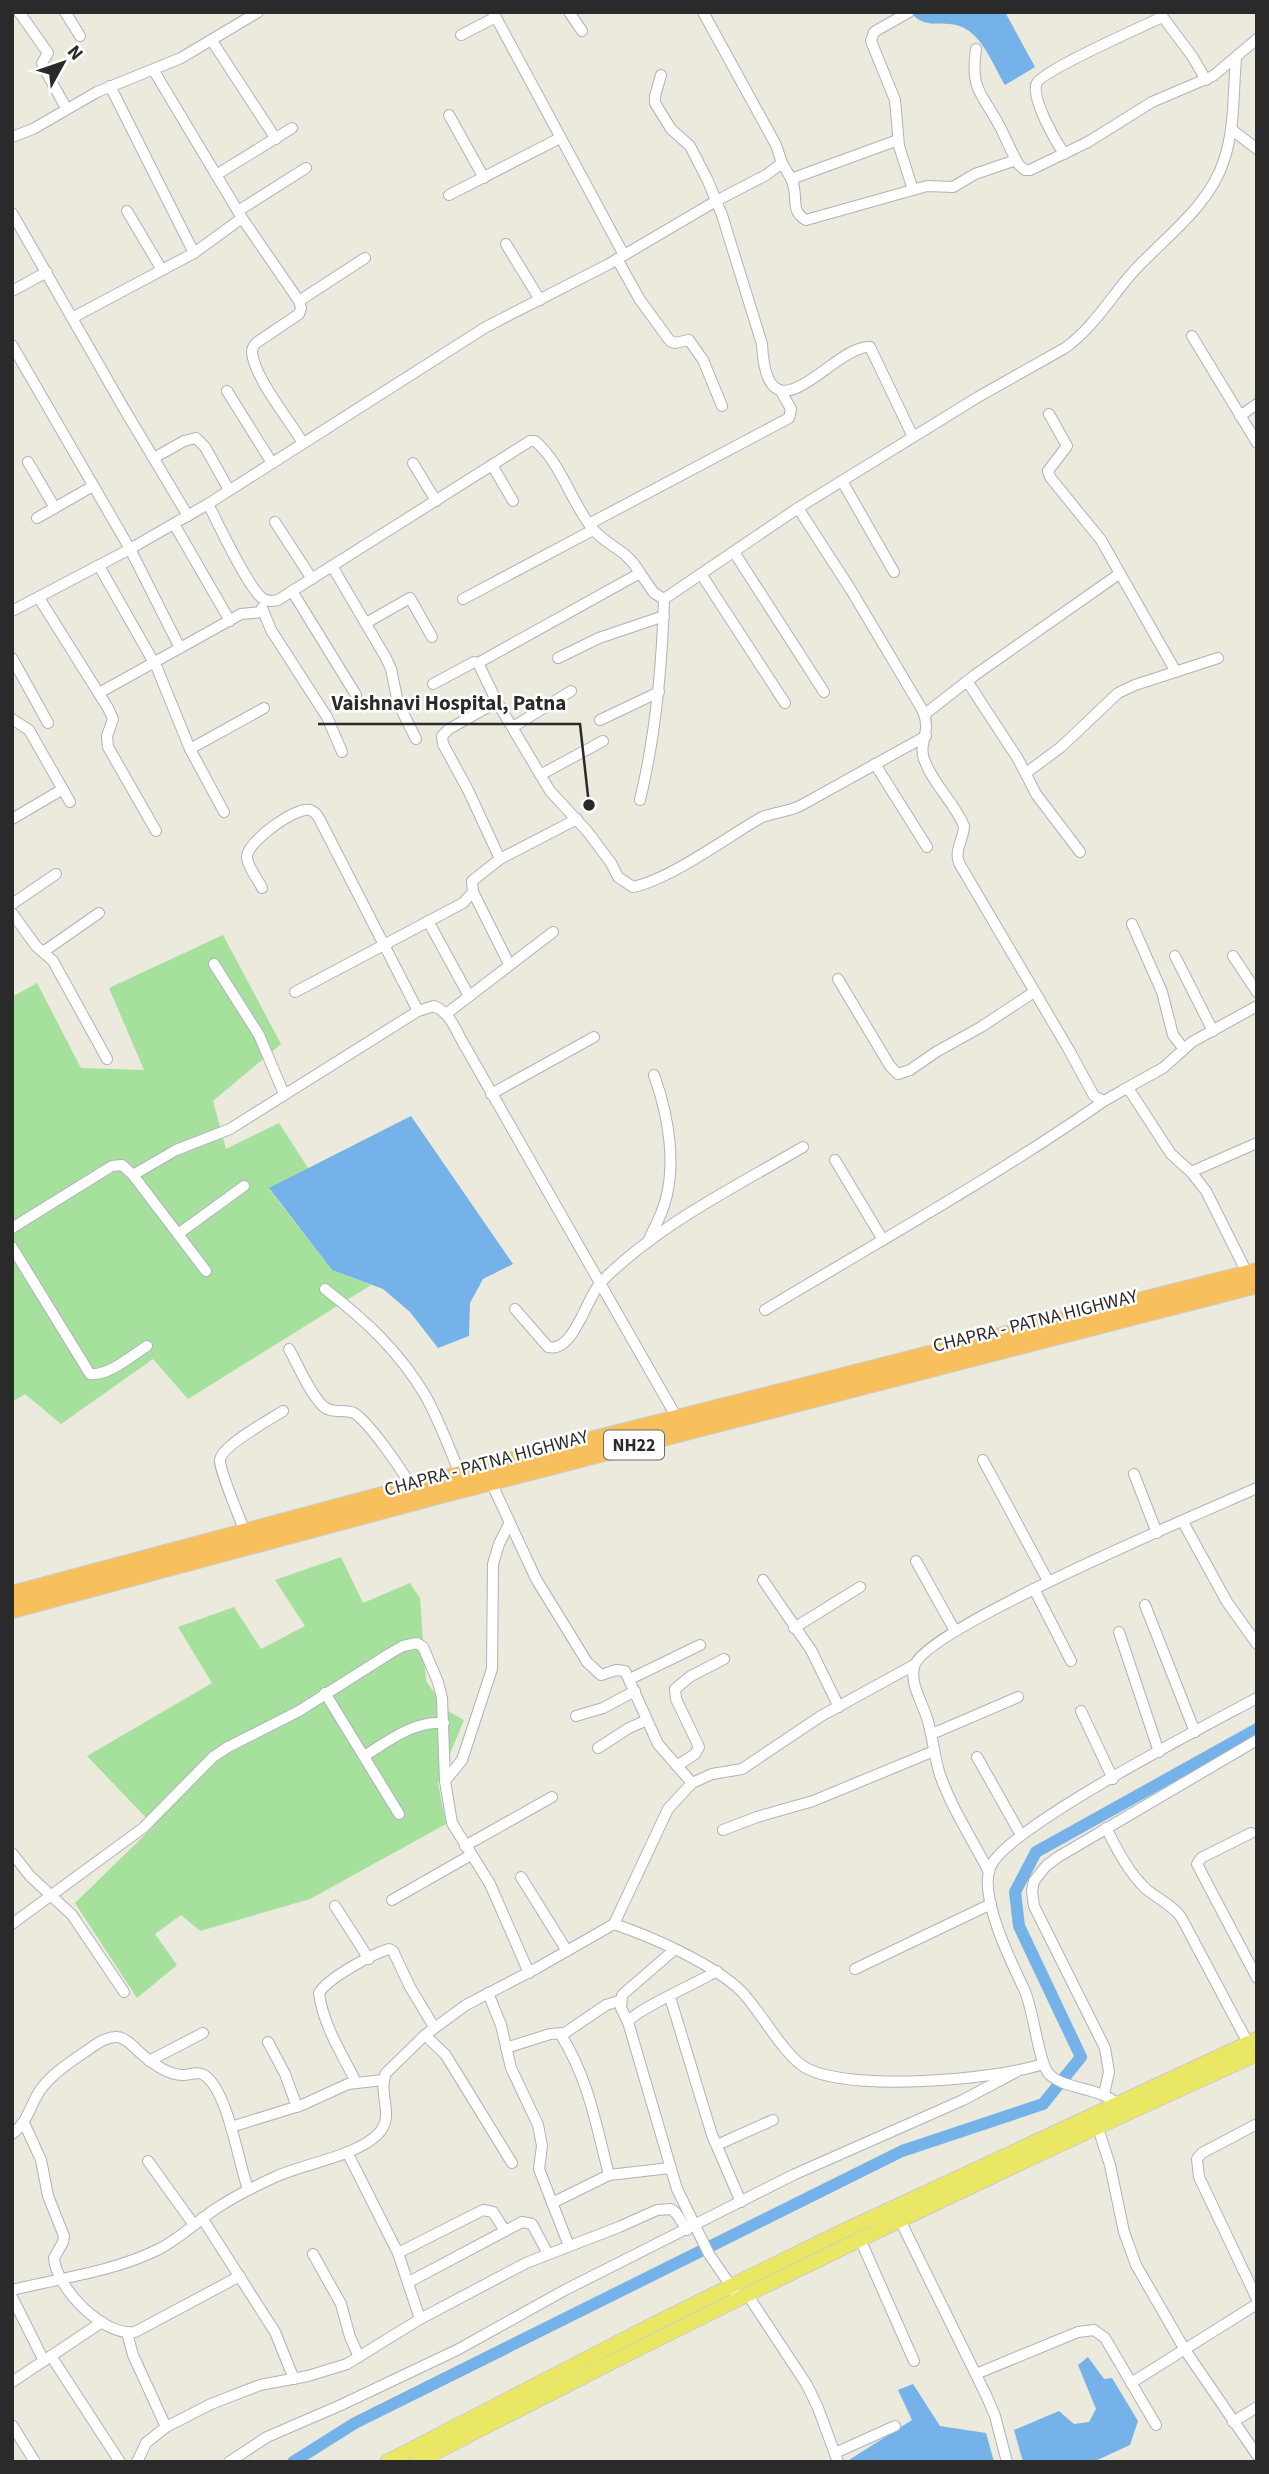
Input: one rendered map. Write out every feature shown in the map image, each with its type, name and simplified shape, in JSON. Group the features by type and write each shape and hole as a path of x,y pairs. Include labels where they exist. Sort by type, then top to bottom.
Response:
{"highway":[{"name":"CHAPRA - PATNA HIGHWAY","path":"12,1594 677,1418 1254,1276"},
{"name":"CHAPRA - PATNA HIGHWAY","path":"12,1610 1254,1276"}],"main road":[{"path":"387,2462 739,2293 860,2239 897,2214 1254,2045"},
{"path":"417,2462 739,2293 824,2240 897,2214 1098,2128 1123,2109"}],"street":[{"path":"19,12 48,53 42,63 65,108"},
{"path":"12,137 33,129 65,108 110,86 154,71 181,58 258,12"},
{"path":"569,12 582,31"},
{"path":"703,12 776,145 795,191 795,210 806,220 934,185 953,187 975,174 1016,160"},
{"path":"909,12 874,32 871,41 895,100 898,140 913,190"},
{"path":"65,13 80,36"},
{"path":"461,36 494,15 621,257 640,300 670,341 675,343 689,340 698,350 722,406"},
{"path":"1064,154 1040,105 1035,86 1037,81 1056,68 1160,15 1192,56 1206,80"},
{"path":"976,49 974,68 978,94 997,121 1016,160 1025,170 1030,170 1064,154 1152,102 1222,71 1257,39"},
{"path":"212,41 275,139"},
{"path":"664,599 798,508 978,397 1065,348 1086,332 1135,270 1207,194 1224,162 1231,129 1236,59"},
{"path":"154,71 240,215 299,301 299,314 256,343 252,348 252,356 264,382 303,443"},
{"path":"463,599 789,418 791,409 764,368 762,344 716,201 690,146 671,130 655,103 662,75"},
{"path":"110,86 194,253"},
{"path":"449,115 484,177"},
{"path":"216,175 292,128"},
{"path":"1231,129 1257,149"},
{"path":"449,195 560,138"},
{"path":"791,179 898,140"},
{"path":"12,611 130,550 188,516 486,327 621,257 766,175 782,163"},
{"path":"72,318 194,253 240,215 306,168"},
{"path":"127,211 162,271"},
{"path":"12,213 188,516"},
{"path":"506,244 540,300"},
{"path":"299,301 365,258"},
{"path":"12,291 47,272"},
{"path":"1192,336 1257,443"},
{"path":"12,345 130,550 180,648"},
{"path":"781,391 807,383 861,348 870,347 913,437"},
{"path":"227,391 272,463"},
{"path":"1240,416 1257,404"},
{"path":"1049,414 1067,446 1048,471 1050,477 1096,532 1176,672"},
{"path":"154,458 184,441 196,438 205,447 229,490"},
{"path":"208,504 252,586 262,598 271,602 312,579 530,441 535,441 546,453 591,527 627,555 654,593 664,599"},
{"path":"28,462 55,508"},
{"path":"414,463 436,501"},
{"path":"492,465 513,501"},
{"path":"842,481 894,572"},
{"path":"37,518 93,486"},
{"path":"798,508 866,613 925,714 928,728 922,747 926,765 964,826 964,835 956,855 958,863 1094,1096 1104,1101"},
{"path":"275,523 312,579"},
{"path":"174,524 230,621"},
{"path":"734,552 824,692"},
{"path":"99,566 154,662 190,749 224,812"},
{"path":"332,566 391,669 398,703 416,739"},
{"path":"433,684 474,662 478,663 640,573"},
{"path":"701,574 785,703"},
{"path":"925,714 967,681 1119,574"},
{"path":"292,591 356,695"},
{"path":"39,598 113,719 107,736 108,747 156,831"},
{"path":"262,598 263,612 271,630 327,717 342,752"},
{"path":"366,623 410,598 432,637"},
{"path":"640,800 659,692 664,599"},
{"path":"99,693 230,621 250,612 263,612"},
{"path":"558,658 599,638 664,616"},
{"path":"12,658 48,723"},
{"path":"1026,773 1061,747 1118,693 1218,658"},
{"path":"478,663 497,702 550,791 604,853 618,877 633,887 678,867 762,817 776,812 789,812 926,736"},
{"path":"967,681 1026,773 1036,794 1080,852"},
{"path":"513,727 571,691"},
{"path":"600,720 659,692"},
{"path":"497,702 449,729 442,736 443,744 500,859"},
{"path":"190,749 264,708"},
{"path":"12,719 29,730 70,802"},
{"path":"540,775 603,741"},
{"path":"874,764 927,848"},
{"path":"12,819 63,789"},
{"path":"262,888 247,859 248,850 259,837 272,828 304,810 311,810 323,827 418,1011"},
{"path":"509,964 473,892 472,881 500,859 577,819"},
{"path":"12,904 56,874"},
{"path":"295,992 463,903 473,892"},
{"path":"12,914 57,967 107,1059"},
{"path":"43,952 100,914"},
{"path":"428,922 469,996"},
{"path":"1132,924 1162,992 1173,1035 1184,1049"},
{"path":"446,1014 554,932"},
{"path":"1175,956 1213,1031"},
{"path":"1233,956 1257,992"},
{"path":"214,964 259,1035 284,1094"},
{"path":"838,979 890,1066 898,1074 910,1070 1034,992"},
{"path":"133,1175 176,1150 223,1133 418,1011 434,1006 446,1014 677,1418"},
{"path":"765,1310 942,1207 1104,1101 1163,1068 1184,1049 1257,1006"},
{"path":"491,1094 594,1037"},
{"path":"646,1244 663,1210 669,1170 669,1129 664,1102 654,1075"},
{"path":"1125,1089 1130,1091 1143,1109 1171,1154 1191,1172 1206,1191 1254,1276"},
{"path":"1191,1172 1257,1143"},
{"path":"514,1309 548,1347 555,1349 561,1346 573,1332 600,1282 646,1244 700,1207 803,1147"},
{"path":"835,1160 883,1240"},
{"path":"12,1227 112,1166 121,1165 133,1175 206,1271"},
{"path":"178,1234 244,1186"},
{"path":"12,1247 90,1374 95,1375 111,1368 147,1346"},
{"path":"325,1289 358,1315 399,1357 424,1394 460,1474"},
{"path":"289,1349 320,1403 329,1410 351,1412 358,1416 387,1451 411,1487"},
{"path":"245,1532 220,1460 222,1454 235,1442 284,1411"},
{"path":"983,1460 1048,1581"},
{"path":"1134,1474 1157,1533"},
{"path":"491,1482 536,1578 587,1662 601,1675 621,1669 625,1671 658,1744 692,1783"},
{"path":"12,2290 104,2269 146,2255 174,2240 248,2189 288,2171 347,2152 369,2141 385,2126 387,2118 383,2080 393,2065 425,2035 466,2005 614,1924 668,1809 692,1783 712,1774 742,1769 798,1730 914,1665 926,1650 956,1631 1048,1581 1257,1488"},
{"path":"1183,1522 1227,1602 1257,1644"},
{"path":"445,1781 462,1760 492,1669 493,1564 509,1524"},
{"path":"916,1561 956,1631"},
{"path":"762,1580 811,1650 839,1706"},
{"path":"794,1628 860,1587"},
{"path":"1034,1589 1071,1661"},
{"path":"1145,1605 1195,1732"},
{"path":"1119,1632 1159,1752"},
{"path":"12,1924 143,1828 213,1757 299,1711 396,1650 417,1643 423,1647 442,1698 445,1781 452,1823 490,1884 529,1972"},
{"path":"630,1679 700,1645"},
{"path":"677,1766 695,1754 699,1747 676,1699 675,1689 691,1676 724,1659"},
{"path":"914,1665 916,1687 932,1734 934,1751 948,1794 988,1870 991,1904 1006,1950 1033,2010 1043,2064 1054,2079 1104,2094 1123,2109"},
{"path":"576,1716 603,1707 635,1691"},
{"path":"325,1693 399,1814"},
{"path":"932,1734 1018,1697"},
{"path":"988,1870 993,1860 1021,1835 1062,1808 1257,1698"},
{"path":"1081,1712 1113,1779"},
{"path":"598,1748 647,1720"},
{"path":"364,1756 416,1727 433,1722 444,1723"},
{"path":"1104,2094 1109,2072 1105,2048 1066,1966 1037,1916 1032,1891 1034,1881 1046,1866 1106,1828 1257,1740"},
{"path":"723,1830 813,1801 934,1751"},
{"path":"977,1756 1021,1835"},
{"path":"392,1900 552,1797"},
{"path":"1106,1828 1136,1879 1168,1903 1181,1917 1254,2045"},
{"path":"1251,1833 1201,1858 1197,1864 1257,1978"},
{"path":"12,1853 30,1876 72,1914 124,1992"},
{"path":"521,1877 567,1951"},
{"path":"855,1969 991,1904"},
{"path":"335,1906 369,1959"},
{"path":"614,1924 717,1971 741,1991 785,2048 804,2067 829,2077 863,2080 967,2078 1016,2072 1043,2064"},
{"path":"506,2048 550,2034 561,2035 606,2005 620,2001 627,1989 674,1950"},
{"path":"356,2082 330,2030 319,1993 328,1983 383,1951 393,1951 410,1987 435,2027"},
{"path":"628,2022 645,2008 717,1971"},
{"path":"488,1993 501,2025 516,2081 538,2125 541,2146 539,2169 569,2246"},
{"path":"670,1997 717,2145 741,2202"},
{"path":"620,2001 670,2168 693,2230"},
{"path":"149,2061 203,2033"},
{"path":"425,2035 445,2054 491,2133 512,2163"},
{"path":"561,2035 576,2060 584,2081 609,2175"},
{"path":"12,2134 24,2123 44,2085 104,2040 114,2037 128,2040 149,2061 178,2074 197,2073 205,2076 223,2104 248,2189"},
{"path":"268,2042 285,2074 297,2107"},
{"path":"229,2462 267,2437 457,2350 565,2290 693,2230 824,2160 963,2100 1016,2072"},
{"path":"231,2127 297,2107 356,2082 383,2080"},
{"path":"717,2145 773,2120"},
{"path":"24,2123 41,2160 48,2196 64,2236 61,2248 54,2258 60,2279 73,2299 102,2322 117,2331 135,2332 240,2276"},
{"path":"1131,2383 1257,2302 1199,2177 1197,2159 1202,2153 1257,2124"},
{"path":"1098,2128 1110,2165 1129,2249 1152,2296 1185,2350 1257,2455"},
{"path":"347,2152 398,2253 420,2319"},
{"path":"148,2161 240,2276 275,2332 294,2379"},
{"path":"552,2203 609,2175 670,2168"},
{"path":"137,2462 146,2443 166,2427 260,2385 334,2370 420,2319 548,2254 666,2207 693,2230 807,2385 836,2457 895,2426"},
{"path":"398,2253 484,2210 493,2212 505,2231"},
{"path":"897,2214 995,2416 1007,2462"},
{"path":"409,2281 522,2222 532,2224 548,2254"},
{"path":"860,2239 914,2361"},
{"path":"313,2254 341,2304 359,2357"},
{"path":"12,2297 47,2358 120,2462"},
{"path":"12,2382 102,2322"},
{"path":"976,2374 1087,2330 1094,2330 1105,2338 1156,2425"},
{"path":"127,2333 133,2355 166,2427"},
{"path":"1233,2422 1257,2407"},
{"path":"12,2425 35,2462"}],"green space":[{"path":"223,935 281,1044 213,1101 226,1149 279,1123 308,1168 269,1189 332,1270 371,1285 188,1399 153,1359 61,1424 25,1394 12,1402 12,997 37,983 81,1068 144,1070 109,988"},
{"path":"341,1557 363,1603 410,1583 420,1598 426,1681 446,1710 464,1720 438,1783 446,1824 310,1899 200,1931 181,1915 155,1934 177,1965 137,1998 75,1903 154,1826 87,1756 212,1683 178,1627 234,1607 261,1649 305,1626 275,1580"}],"water":[{"path":"911,12 1005,12 1035,67 1005,85 982,45 969,31 955,25 928,23 916,18"},
{"path":"411,1116 513,1264 483,1279 470,1303 469,1336 438,1348 410,1312 383,1289 332,1270 269,1188"},
{"path":"1088,2357 1104,2379 1112,2378 1138,2421 1130,2445 1093,2462 1023,2462 1014,2430 1059,2411 1074,2424 1089,2422 1096,2409 1078,2365"},
{"path":"913,2384 940,2426 986,2433 994,2462 850,2462 849,2460 912,2420 898,2390"}],"waterway":[{"path":"293,2462 355,2423 902,2151 1043,2104 1081,2057 1019,1926 1015,1892 1036,1852 1257,1729"}],"place":[{"name":"Vaishnavi Hospital, Patna","path":"589,805"}]}
